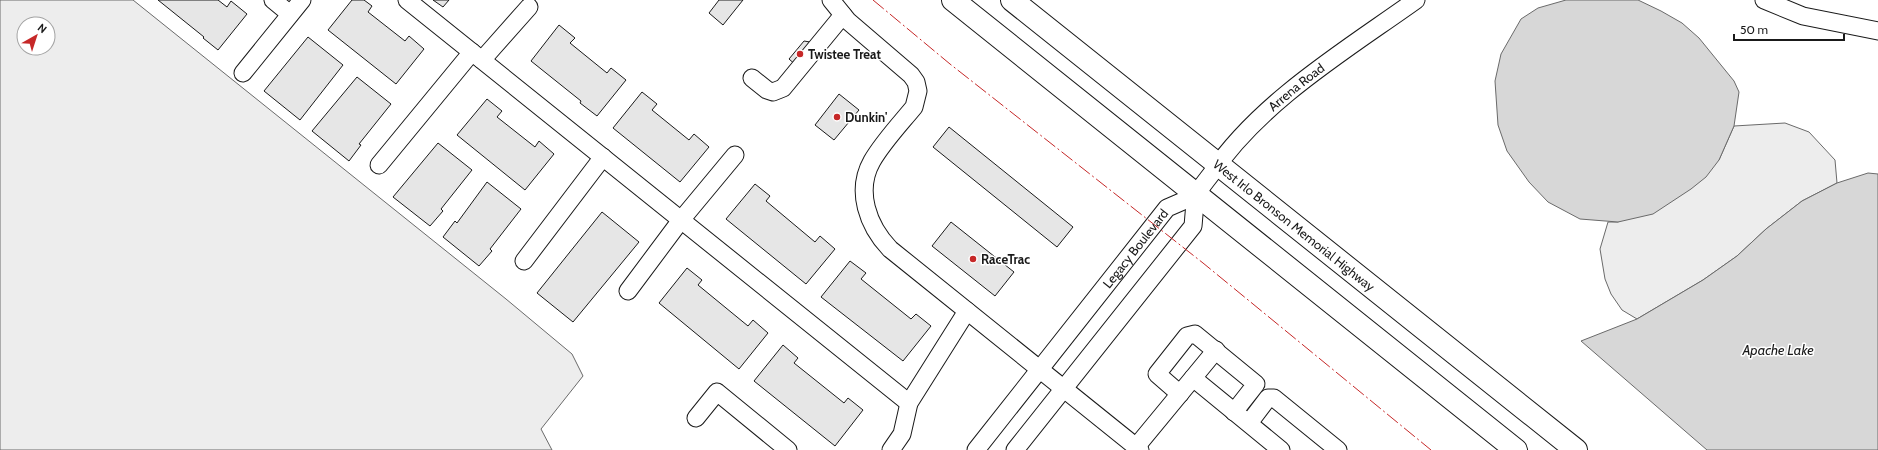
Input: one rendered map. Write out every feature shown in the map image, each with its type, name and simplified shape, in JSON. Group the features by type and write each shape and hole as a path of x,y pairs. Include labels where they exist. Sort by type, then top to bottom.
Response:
{"highway":[{"path":"952,0 1516,450"},
{"name":"West Irlo Bronson Memorial Highway","path":"1012,0 1576,450"}],"street":[{"path":"273,0 290,14"},
{"path":"243,73 302,0"},
{"path":"407,0 909,403"},
{"path":"831,0 843,15 911,75 916,82 918,91 914,107 878,152 868,170 864,191 868,216 880,240 1138,448 1216,350"},
{"name":"Arrena Road","path":"1197,195 1218,164 1247,130 1285,96 1343,52 1416,0"},
{"path":"1764,0 1803,16 1878,31"},
{"path":"379,165 477,56 530,7"},
{"path":"752,78 767,90 773,92 783,88 843,15"},
{"path":"628,291 681,220 735,154"},
{"path":"524,261 603,157"},
{"path":"1015,450 1193,226 1197,195"},
{"name":"Legacy Boulevard","path":"976,450 1167,208 1197,195"},
{"path":"891,450 902,434 909,403 967,311"},
{"path":"1180,394 1157,374 1187,336 1195,334 1256,384 1234,412"},
{"path":"1193,378 1281,450"},
{"path":"696,418 717,392 788,450"},
{"path":"1249,423 1268,398 1274,398 1338,450"}],"shaded area":[{"path":"0,0 133,0 506,299 572,354 583,376 541,429 552,450 0,450"},
{"path":"1785,123 1809,132 1835,160 1837,183 1802,201 1766,229 1737,256 1703,280 1637,319 1622,310 1611,294 1605,279 1600,249 1608,222 1618,222 1719,160 1734,126"}],"water":[{"path":"1566,0 1638,0 1661,11 1682,23 1699,38 1734,81 1739,92 1734,126 1719,160 1706,177 1691,189 1653,214 1618,222 1580,219 1548,202 1529,182 1507,151 1498,125 1495,81 1501,54 1521,19 1538,8"},
{"name":"Apache Lake","path":"1868,173 1878,174 1878,450 1707,450 1581,341 1637,319 1703,280 1737,256 1766,229 1802,201 1837,183"}],"building":[{"path":"158,0 218,0 227,7 231,1 247,14 218,50"},
{"path":"352,0 364,0 372,6 368,12 405,41 409,36 424,49 396,84 328,30"},
{"path":"433,0 449,0 443,7"},
{"path":"719,0 743,0 723,25 709,13"},
{"path":"559,25 575,38 570,43 607,73 611,68 626,80 597,116 580,103 581,101 531,61"},
{"path":"308,37 343,65 300,120 264,91"},
{"name":"Twistee Treat","path":"804,41 810,42 811,45 797,66 789,59"},
{"path":"357,77 391,104 359,144 361,145 349,161 312,131"},
{"path":"642,92 657,104 652,110 689,140 694,134 709,147 680,182 613,128"},
{"name":"Dunkin'","path":"839,94 859,110 834,140 815,125"},
{"path":"487,99 502,111 497,117 535,147 539,141 554,154 525,190 457,135"},
{"path":"949,127 1073,227 1057,247 933,147"},
{"path":"438,143 472,170 441,209 443,211 430,226 393,197"},
{"path":"487,182 521,209 490,249 492,251 479,266 443,237 455,221 457,223"},
{"path":"755,184 770,196 766,201 815,242 820,236 835,249 806,284 726,219"},
{"path":"602,212 639,242 573,322 537,293"},
{"name":"RaceTrac","path":"951,222 1014,272 995,296 932,246"},
{"path":"850,261 866,273 861,279 911,319 916,314 931,326 903,361 821,297"},
{"path":"687,268 702,280 698,285 748,326 753,320 768,333 739,369 659,303"},
{"path":"783,345 798,358 794,363 844,403 848,398 863,410 835,446 754,381"}],"power":[{"path":"873,0 950,64 1203,263 1431,450"}],"place":[{"name":"Twistee Treat","path":"800,54"},
{"name":"Dunkin'","path":"837,117"},
{"name":"RaceTrac","path":"973,259"}]}
